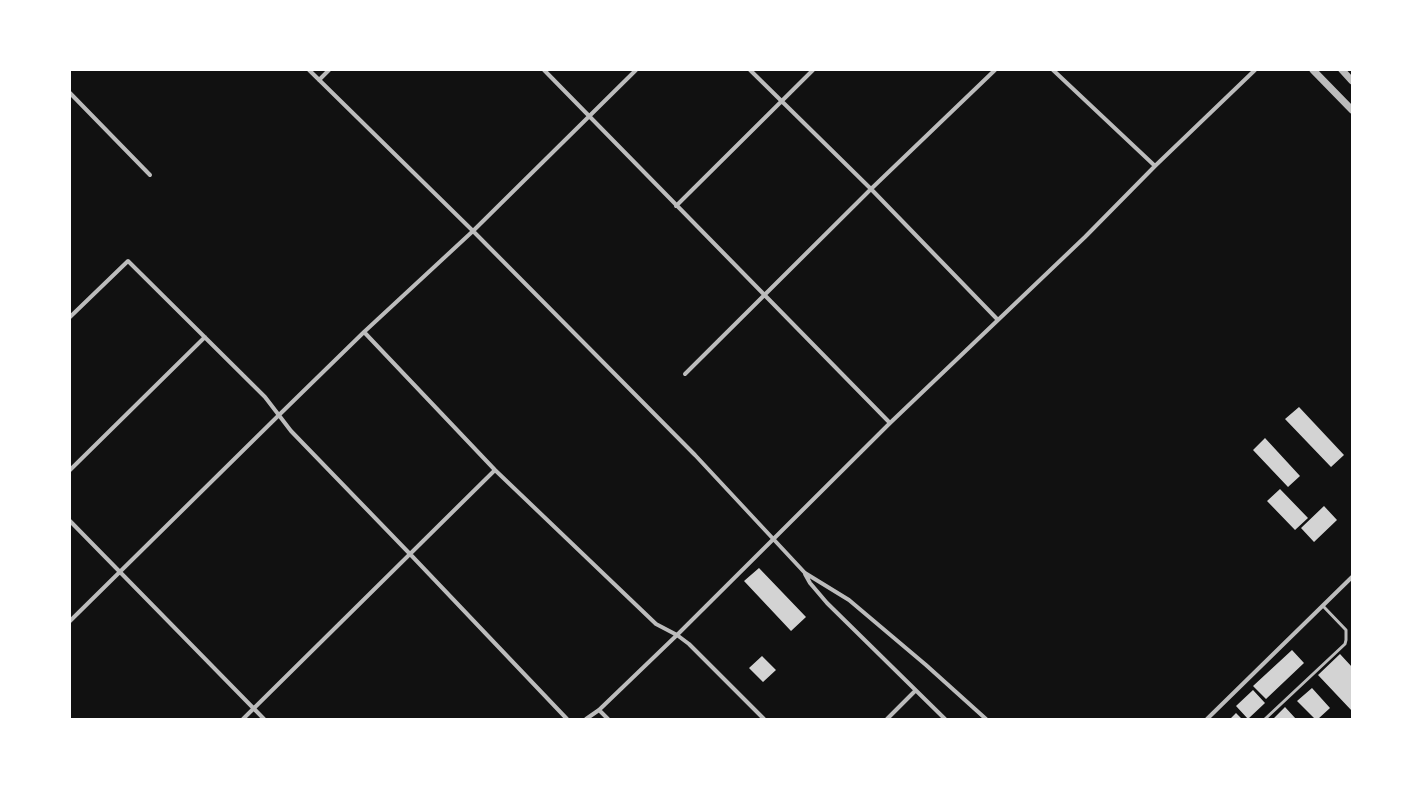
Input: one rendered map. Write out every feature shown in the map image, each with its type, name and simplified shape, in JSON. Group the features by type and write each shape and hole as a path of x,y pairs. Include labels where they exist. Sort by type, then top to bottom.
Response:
{"street":[{"path":"309,70 473,231 695,455 805,573 810,583 827,603 945,719"},
{"path":"319,80 328,70"},
{"path":"544,70 890,423"},
{"path":"70,621 279,414 364,332 473,231 636,70"},
{"path":"750,70 871,189 998,320"},
{"path":"676,206 813,70"},
{"path":"685,374 871,189 996,70"},
{"path":"1053,70 1155,166"},
{"path":"586,719 599,710 677,635 890,423 1085,237 1155,166 1255,70"},
{"path":"1313,70 1352,110"},
{"path":"1342,70 1352,81"},
{"path":"70,93 150,175"},
{"path":"70,317 128,261 265,397 291,431 567,719"},
{"path":"364,332 496,470 656,624 677,635 689,644 764,719"},
{"path":"70,470 205,336"},
{"path":"243,719 496,470"},
{"path":"70,521 264,719"},
{"path":"805,573 849,600 926,665 986,719"},
{"path":"1207,719 1352,578"},
{"path":"887,719 915,691"},
{"path":"599,710 608,719"}],"lane":[{"path":"1265,719 1345,644 1346,630 1323,606"}],"building":[{"path":"1299,407 1344,455 1331,467 1285,419"},
{"path":"1265,438 1300,476 1288,487 1253,450"},
{"path":"1280,489 1308,518 1295,530 1267,501"},
{"path":"1324,506 1337,520 1314,542 1301,528"},
{"path":"759,568 806,617 791,631 744,581"},
{"path":"1292,650 1304,663 1266,699 1253,686"},
{"path":"1340,654 1352,667 1352,711 1318,675"},
{"path":"762,656 776,670 763,682 749,668"},
{"path":"1312,688 1330,708 1318,719 1315,719 1297,701"},
{"path":"1253,690 1265,703 1248,719 1236,706"},
{"path":"1285,707 1296,719 1273,719"},
{"path":"1236,713 1242,719 1230,719"}]}
